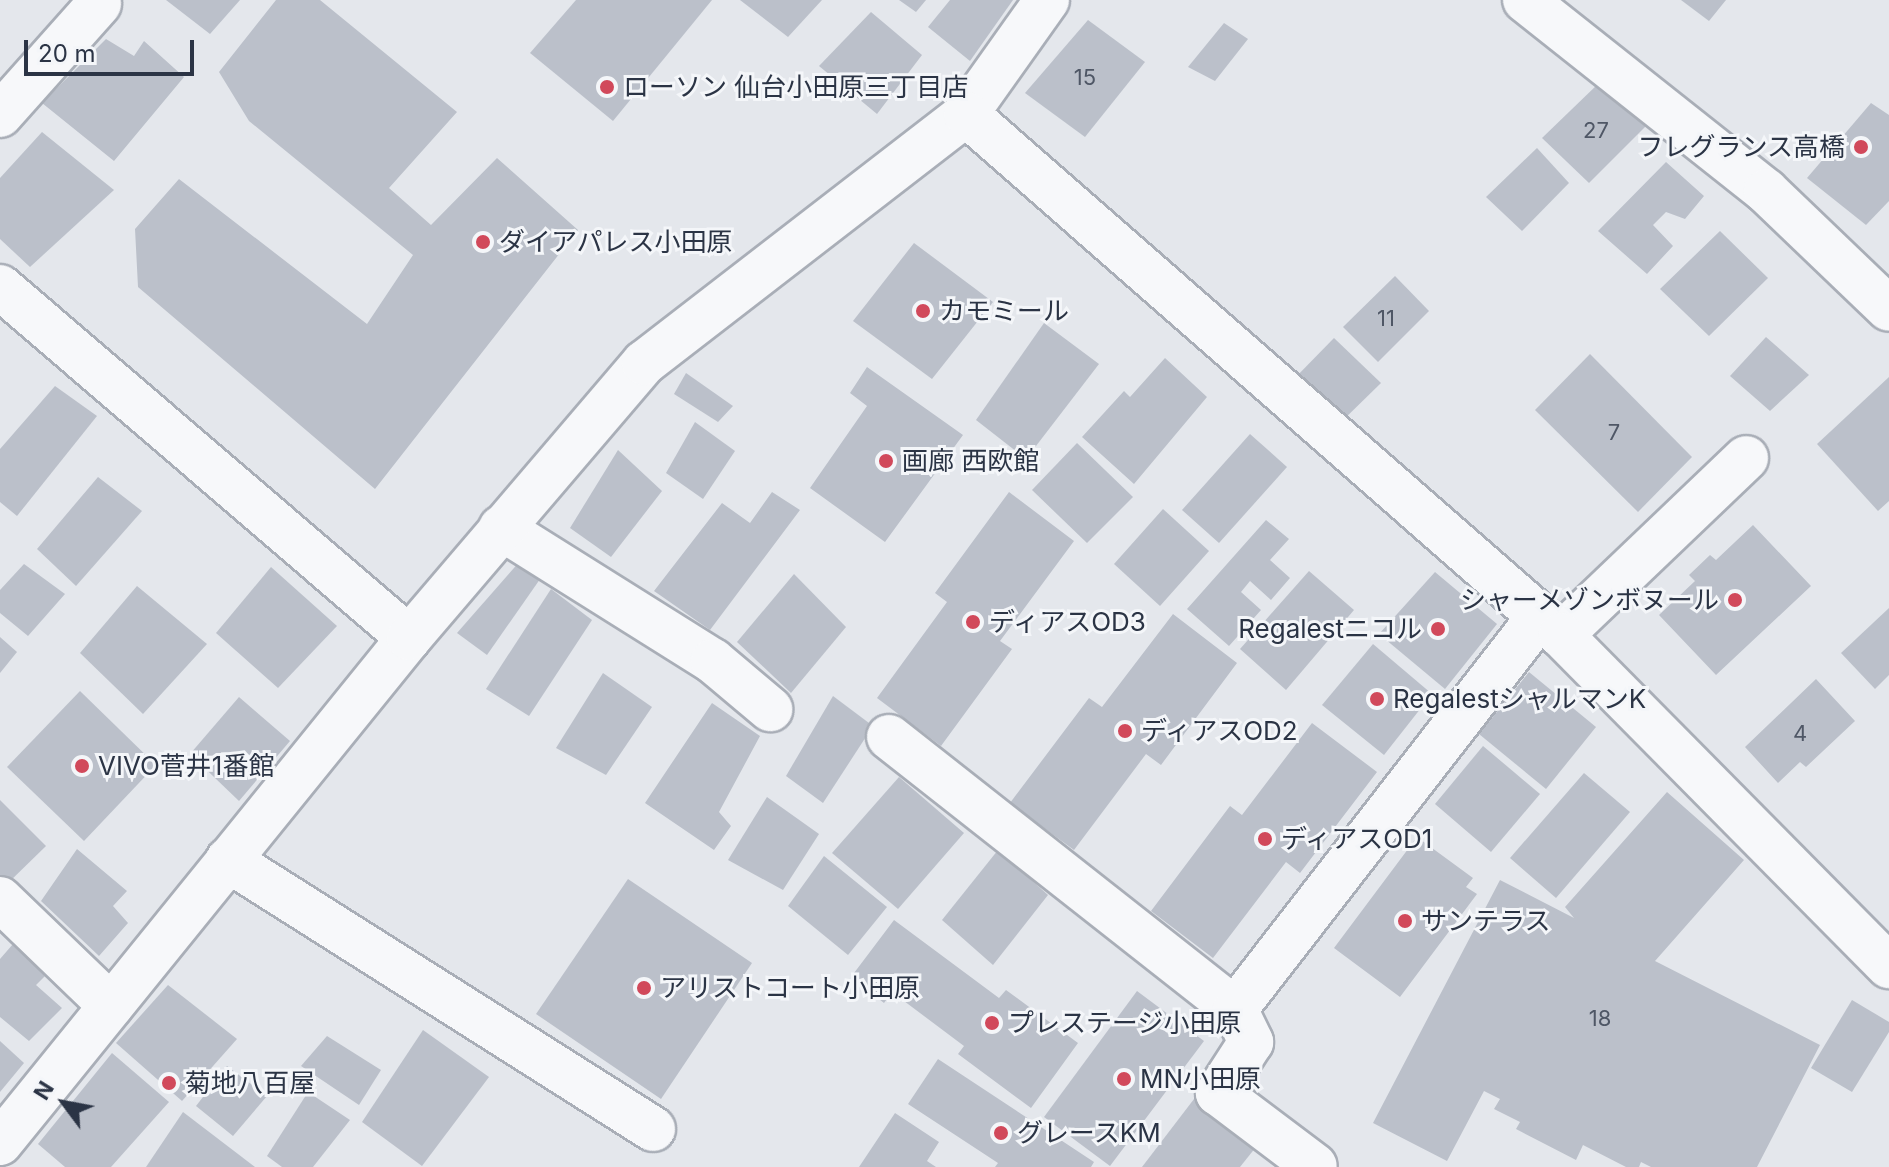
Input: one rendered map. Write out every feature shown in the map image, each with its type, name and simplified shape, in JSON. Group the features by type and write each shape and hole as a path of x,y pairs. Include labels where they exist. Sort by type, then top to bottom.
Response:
{"street":[{"path":"0,1143 409,638 644,363 966,114 1047,0"},
{"path":"1538,3 1766,191 1889,309"},
{"path":"0,115 99,4"},
{"path":"966,114 1551,626 1889,966"},
{"path":"0,287 409,638"},
{"path":"1235,1009 1551,626 1746,458"},
{"path":"501,528 713,661 770,709"},
{"path":"889,737 1235,1009 1251,1042 1218,1093 1315,1166"},
{"path":"228,860 653,1129"},
{"path":"0,899 111,1006"}],"building":[{"path":"166,0 240,0 210,34"},
{"name":"ダイアパレス小田原","path":"276,0 320,0 457,112 389,188 431,225 497,158 578,230 375,489 138,287 135,229 179,179 367,324 413,255 249,121 219,72"},
{"name":"ローソン 仙台小田原三丁目店","path":"576,0 712,0 613,121 530,53"},
{"path":"740,0 822,0 788,37"},
{"path":"899,0 926,0 916,12"},
{"path":"950,0 1013,0 970,61 928,27"},
{"path":"1681,0 1726,0 1709,21"},
{"path":"871,12 922,55 877,114 819,66"},
{"path":"1088,20 1145,62 1085,137 1025,93"},
{"path":"1224,23 1248,39 1215,81 1188,67"},
{"path":"106,39 134,56 144,41 184,77 114,161 42,103"},
{"path":"1599,83 1649,123 1589,183 1542,138"},
{"name":"フレグランス高橋","path":"1871,103 1889,115 1889,201 1866,225 1807,178"},
{"path":"42,132 114,190 30,267 0,239 0,178"},
{"path":"1537,148 1569,183 1522,231 1486,197"},
{"path":"1666,162 1704,196 1685,219 1666,212 1653,225 1673,246 1647,274 1598,231"},
{"path":"1720,231 1768,278 1709,336 1660,289"},
{"name":"カモミール","path":"914,243 993,302 932,379 853,321"},
{"path":"1395,276 1429,311 1378,362 1343,327"},
{"path":"1044,323 1099,364 1026,459 976,420"},
{"path":"1766,337 1809,375 1770,411 1730,376"},
{"path":"1334,338 1381,383 1336,427 1291,382"},
{"path":"1590,354 1692,457 1638,512 1535,410"},
{"path":"1165,358 1207,397 1134,484 1082,437 1124,391 1130,397"},
{"name":"画廊 西欧館","path":"867,367 963,435 885,542 810,488 867,406 850,393"},
{"path":"686,373 733,406 718,422 674,394"},
{"path":"1889,377 1889,501 1878,511 1817,444"},
{"path":"55,386 97,416 17,516 0,502 0,449"},
{"path":"695,422 735,451 703,499 666,473"},
{"path":"1250,434 1287,467 1219,543 1182,510"},
{"path":"1077,443 1133,497 1087,543 1032,490"},
{"path":"618,450 662,491 611,557 570,528"},
{"path":"98,477 142,511 76,586 37,549"},
{"path":"772,492 800,510 710,630 654,591 722,503 750,523"},
{"name":"ディアスOD3","path":"1009,492 1074,541 1000,641 1012,649 941,746 877,698 947,602 935,593"},
{"path":"1163,509 1209,551 1160,606 1114,564"},
{"path":"1266,520 1289,539 1270,560 1290,578 1271,600 1250,581 1241,592 1261,610 1229,646 1187,609"},
{"name":"シャーメゾンボヌール","path":"1753,525 1811,586 1716,675 1659,615 1695,581 1689,575 1710,555 1716,560"},
{"path":"521,560 545,572 487,655 457,633"},
{"path":"24,564 65,594 28,636 0,613 0,590"},
{"path":"271,567 337,626 278,688 216,633"},
{"path":"1309,571 1354,610 1286,690 1240,649"},
{"name":"Regalestニコル","path":"1435,572 1497,624 1445,689 1379,634"},
{"path":"794,574 846,627 791,693 737,642"},
{"path":"137,586 207,644 143,714 80,653"},
{"path":"551,589 592,620 529,716 486,689"},
{"path":"1889,608 1889,675 1875,689 1841,653"},
{"name":"ディアスOD2","path":"1173,614 1237,663 1161,765 1146,754 1074,850 1010,803 1089,698 1102,707"},
{"path":"0,637 17,652 0,673"},
{"name":"RegalestシャルマンK","path":"1373,644 1432,694 1384,755 1322,705"},
{"path":"1529,672 1596,727 1546,789 1479,734"},
{"path":"603,673 652,707 606,775 556,748"},
{"path":"1816,679 1855,721 1806,767 1800,762 1778,783 1745,747"},
{"name":"VIVO菅井1番館","path":"80,691 156,765 84,841 7,767"},
{"path":"833,696 873,726 823,803 786,776"},
{"path":"239,697 290,741 239,801 190,754"},
{"path":"712,703 760,736 719,812 731,826 714,850 645,803"},
{"name":"ディアスOD1","path":"1312,723 1377,772 1300,873 1286,862 1213,958 1151,911 1230,806 1242,815"},
{"path":"1483,746 1540,794 1491,852 1435,804"},
{"path":"1584,773 1630,812 1556,898 1510,858"},
{"path":"899,777 964,833 898,909 832,853"},
{"path":"1667,792 1744,860 1655,961 1820,1045 1757,1167 1651,1167 1641,1162 1639,1167 1626,1167 1583,1145 1576,1160 1516,1129 1520,1122 1494,1109 1500,1099 1484,1091 1447,1161 1373,1123 1500,880 1574,918 1565,907"},
{"path":"767,797 819,834 783,890 728,860"},
{"path":"0,800 46,846 5,886 0,881"},
{"name":"サンテラス","path":"1417,837 1473,878 1466,887 1477,894 1400,997 1334,948"},
{"path":"77,849 127,891 113,906 128,923 99,956 41,901"},
{"path":"998,850 1048,895 993,965 942,920"},
{"path":"824,856 887,907 848,955 788,906"},
{"name":"アリストコート小田原","path":"628,879 752,963 661,1099 536,1014"},
{"name":"プレステージ小田原","path":"894,920 999,998 1006,990 1078,1043 1031,1108 958,1054 964,1046 892,992 884,1003 851,977"},
{"path":"13,944 45,976 36,985 62,1008 29,1041 0,1017 0,959"},
{"path":"168,985 237,1039 182,1101 116,1043"},
{"name":"MN小田原","path":"1137,991 1204,1041 1110,1166 1044,1117"},
{"path":"1852,1000 1889,1022 1889,1032 1852,1092 1811,1068"},
{"path":"423,1030 489,1077 422,1166 362,1122"},
{"path":"327,1036 381,1070 359,1105 301,1066"},
{"path":"0,1041 24,1063 0,1092"},
{"path":"112,1053 169,1102 111,1167 65,1167 38,1144"},
{"name":"グレースKM","path":"938,1059 1094,1162 1091,1167 995,1167 998,1163 908,1104"},
{"path":"227,1066 267,1096 233,1136 196,1106"},
{"path":"308,1092 350,1120 313,1167 282,1167 267,1156"},
{"path":"1194,1099 1256,1147 1240,1167 1142,1167"},
{"path":"183,1112 255,1167 146,1167"},
{"path":"895,1113 939,1142 927,1161 936,1167 859,1167"}],"place":[{"name":"ローソン 仙台小田原三丁目店","path":"607,87"},
{"name":"フレグランス高橋","path":"1861,147"},
{"name":"ダイアパレス小田原","path":"483,242"},
{"name":"カモミール","path":"923,311"},
{"name":"画廊 西欧館","path":"886,461"},
{"name":"シャーメゾンボヌール","path":"1735,600"},
{"name":"ディアスOD3","path":"973,622"},
{"name":"Regalestニコル","path":"1438,629"},
{"name":"RegalestシャルマンK","path":"1377,699"},
{"name":"ディアスOD2","path":"1125,731"},
{"name":"VIVO菅井1番館","path":"82,766"},
{"name":"ディアスOD1","path":"1265,839"},
{"name":"サンテラス","path":"1405,921"},
{"name":"アリストコート小田原","path":"644,988"},
{"name":"プレステージ小田原","path":"992,1023"},
{"name":"MN小田原","path":"1124,1079"},
{"name":"菊地八百屋","path":"169,1083"},
{"name":"グレースKM","path":"1001,1133"}]}
